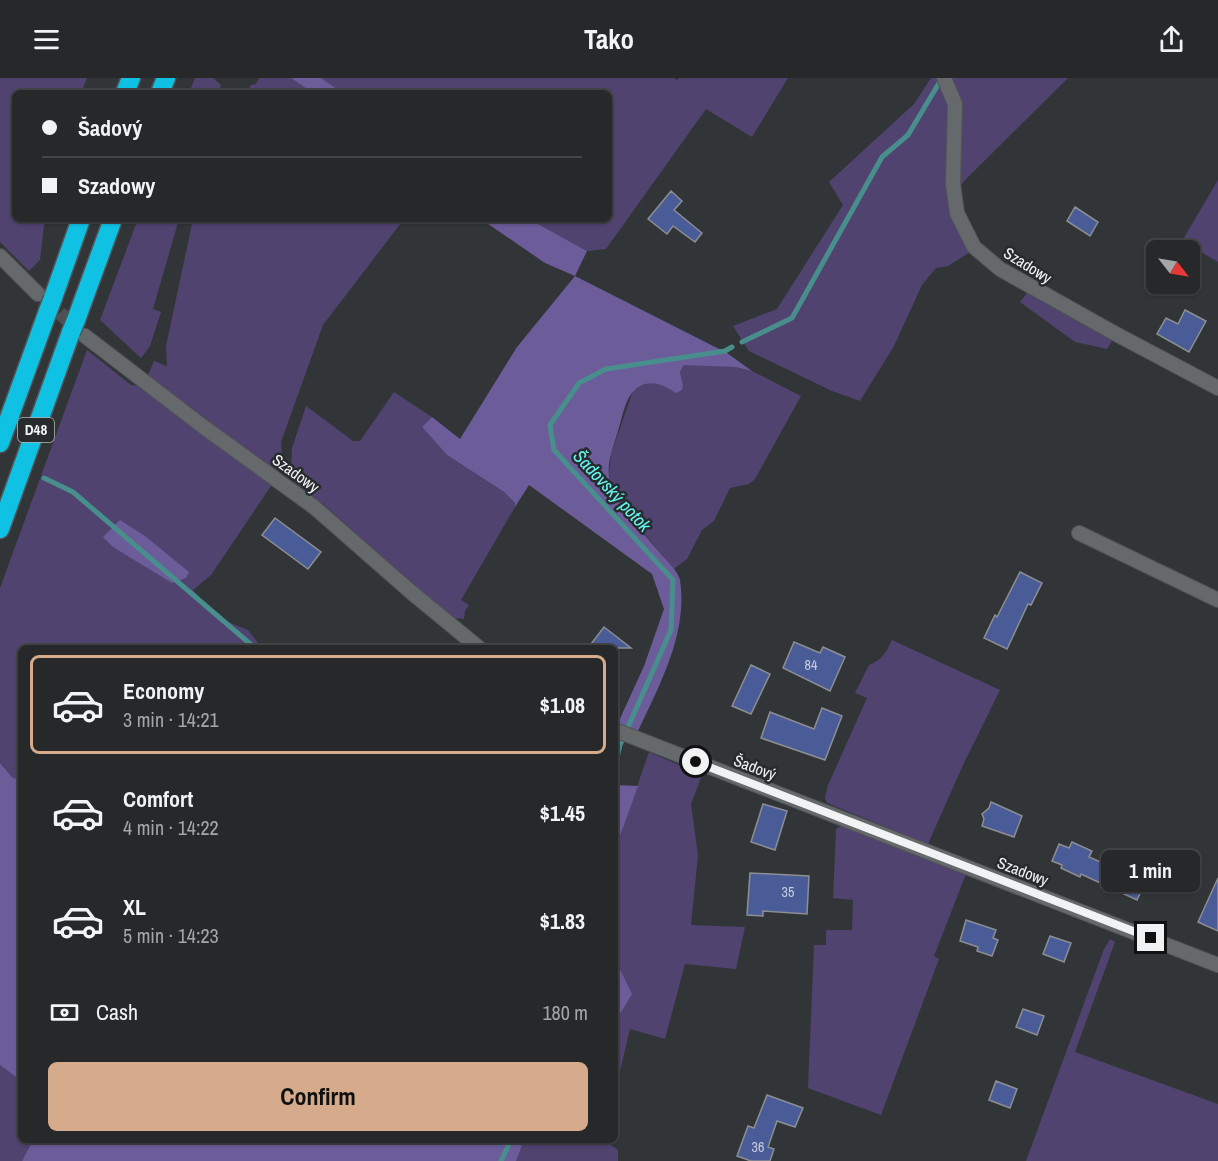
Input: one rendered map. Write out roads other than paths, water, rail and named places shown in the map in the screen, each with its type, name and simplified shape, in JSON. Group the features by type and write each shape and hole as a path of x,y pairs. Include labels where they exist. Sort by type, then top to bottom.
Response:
{"highway":[{"name":"D48","path":"0,443 46,301 80,222"},
{"name":"D48","path":"0,529 77,329 112,222"}],"street":[{"name":"Szadowy","path":"945,80 955,104 953,184 957,213 974,247 1000,269 1218,388"},
{"path":"0,256 46,301"},
{"name":"Szadowy","path":"77,329 196,422 314,507 475,645"},
{"path":"1079,533 1218,600"},
{"name":"Šadový","path":"618,731 817,808"},
{"name":"Szadowy","path":"817,808 1218,965"}],"waterway":[{"name":"Šadovský potok","path":"742,342 792,318 882,157 908,135 942,78"},
{"name":"Šadovský potok","path":"618,753 671,630 673,580 554,450 550,425 579,383 606,369 725,351 732,347"},
{"path":"44,478 73,492 252,645"},
{"name":"Šadovský potok","path":"501,1161 510,1143"}],"tunnel":[{"path":"44,299 79,330"}]}
